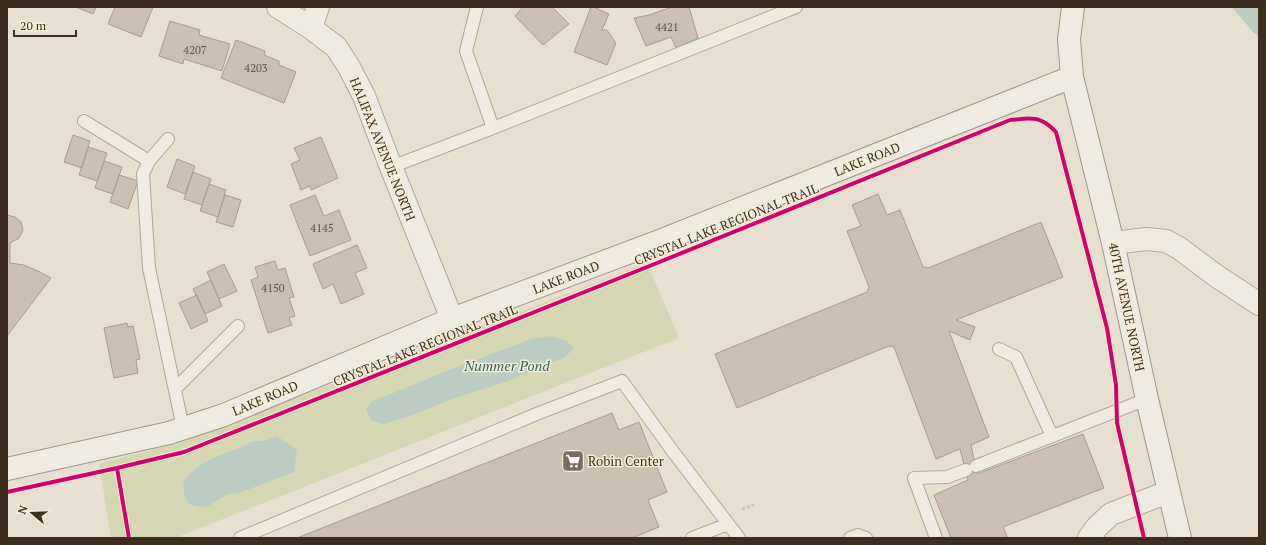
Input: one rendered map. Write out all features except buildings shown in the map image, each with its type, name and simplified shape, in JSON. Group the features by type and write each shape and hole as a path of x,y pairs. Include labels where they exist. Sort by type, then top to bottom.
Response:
{"street":[{"name":"HALIFAX AVENUE NORTH","path":"278,7 336,46 349,67 364,96 390,167 452,319"},
{"path":"311,28 318,7"},
{"name":"40TH AVENUE NORTH","path":"1073,7 1069,39 1072,77 1113,243 1168,492 1180,538"},
{"name":"LAKE ROAD","path":"7,469 169,434 224,415 452,319 657,242 1072,77"},
{"path":"1113,243 1147,239 1166,242 1179,248 1215,275 1259,304"},
{"path":"1089,538 1111,514 1168,492"}],"lane":[{"path":"477,7 466,51 493,128"},
{"path":"390,167 493,128 796,7"},
{"path":"84,120 150,161"},
{"path":"168,140 150,161 143,174 149,268 183,428"},
{"path":"175,389 238,326"},
{"path":"1000,349 1016,357 1052,436"},
{"path":"240,538 539,413 622,381 671,449 739,538"},
{"path":"936,538 914,478 946,477 1147,399"},
{"path":"692,538 728,524"},
{"path":"850,538 858,535 866,538"}],"path":[{"path":"742,509 754,505"}],"green space":[{"path":"647,263 679,338 175,538 111,538 99,464 181,442"}],"water":[{"path":"1232,7 1259,7 1259,37 1253,32"},
{"name":"Nummer Pond","path":"551,336 567,341 574,348 565,357 508,381 452,399 407,417 384,424 372,421 366,410 372,401 449,370 531,339"},
{"path":"277,436 297,450 294,472 239,493 228,494 206,507 195,506 188,503 183,486 185,480 197,468 213,458 247,445 250,442 268,440"}],"cycle path":[{"name":"CRYSTAL LAKE REGIONAL TRAIL","path":"7,492 184,452 1010,120 1030,118 1040,120 1056,132 1107,328 1116,385 1117,423 1144,538"},
{"path":"117,468 129,538"}],"place":[{"name":"Robin Center","path":"573,461"}]}
